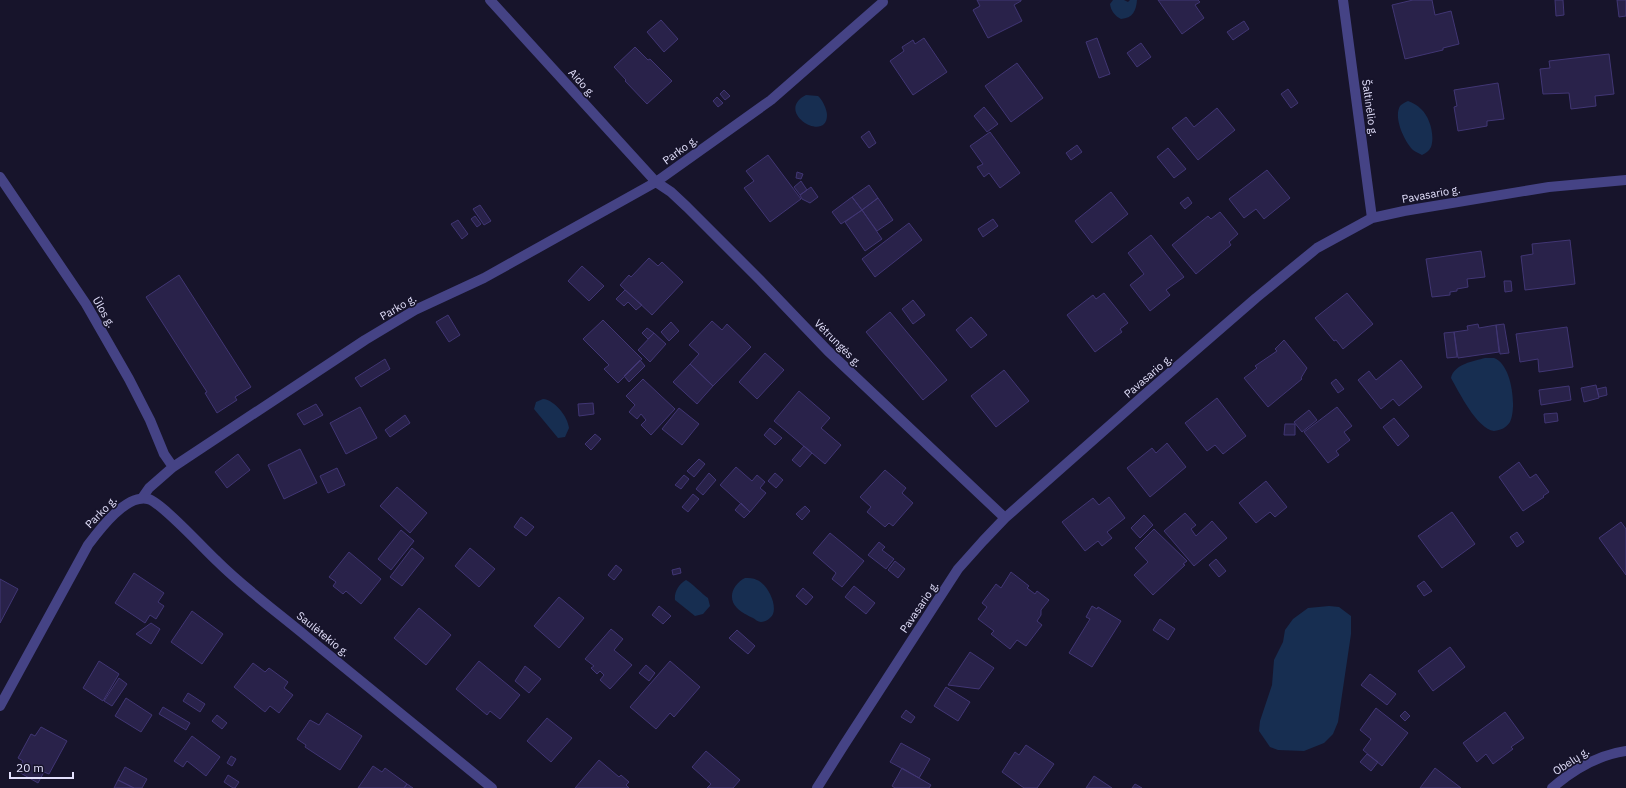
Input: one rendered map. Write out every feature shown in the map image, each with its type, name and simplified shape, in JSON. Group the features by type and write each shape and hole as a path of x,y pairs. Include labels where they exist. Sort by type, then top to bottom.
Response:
{"street":[{"name":"Aido g.","path":"490,0 656,182"},
{"name":"Šaltinėlio g.","path":"1343,0 1372,218"},
{"name":"Parko g.","path":"0,706 88,544 102,527 128,503 142,498 149,488 173,467 415,310 484,278 656,182 770,100 883,2"},
{"name":"Ūlos g.","path":"0,177 86,304 129,379 150,420 164,454 173,467"},
{"name":"Pavasario g.","path":"817,788 958,569 1005,518 1298,262 1317,248 1372,218 1404,211 1549,187 1626,180"},
{"name":"Vėtrungės g.","path":"656,182 671,192 687,207 828,351 1005,518"},
{"name":"Saulėtekio g.","path":"142,498 153,500 164,509 220,565 492,788"},
{"name":"Obelų g.","path":"1552,788 1565,777 1589,762 1602,756 1626,751"}],"water":[{"path":"1113,0 1124,0 1128,2 1130,0 1137,0 1135,11 1128,17 1121,19 1115,15 1111,9 1110,4"},
{"path":"806,95 818,96 821,99 827,113 825,123 819,126 812,126 804,122 798,116 795,109 797,102"},
{"path":"1408,101 1416,105 1424,112 1431,127 1431,147 1422,155 1414,151 1410,146 1401,130 1399,123 1398,111 1400,106"},
{"path":"1485,358 1494,358 1500,362 1509,377 1513,397 1510,422 1507,426 1494,431 1481,424 1475,417 1451,378 1456,369 1460,366"},
{"path":"543,399 552,402 566,419 569,428 565,437 558,438 534,409 536,402"},
{"path":"745,578 754,579 761,582 770,594 774,605 774,610 773,614 766,621 758,621 741,611 732,600 735,587"},
{"path":"686,580 708,598 710,606 703,614 695,616 675,600 675,594 678,588"},
{"path":"1329,606 1339,607 1351,616 1351,634 1338,722 1333,734 1324,743 1304,751 1278,750 1270,747 1259,731 1260,721 1272,685 1274,660 1283,642 1285,630 1293,619 1308,608"}],"building":[{"path":"977,0 1021,0 1014,5 1022,21 988,38 973,10 980,6"},
{"path":"1158,0 1198,0 1200,2 1195,5 1204,18 1182,34"},
{"path":"1413,0 1432,0 1435,15 1451,11 1459,44 1443,48 1443,50 1405,59 1392,5"},
{"path":"1555,0 1563,0 1564,15 1556,16"},
{"path":"1617,0 1626,0 1626,16 1619,17"},
{"path":"661,20 678,39 664,52 647,32"},
{"path":"1244,21 1249,29 1233,40 1227,32"},
{"path":"924,38 947,72 913,95 890,61 904,51 902,47 913,40 915,44"},
{"path":"1097,38 1110,74 1099,78 1086,42"},
{"path":"1141,43 1151,57 1137,67 1127,53"},
{"path":"635,47 648,60 650,59 672,81 647,104 614,67"},
{"path":"1609,54 1614,94 1595,96 1596,106 1571,109 1569,93 1543,94 1540,69 1550,68 1549,61"},
{"path":"1017,63 1043,98 1011,122 985,86"},
{"path":"1498,83 1504,119 1487,121 1487,126 1458,131 1454,107 1457,106 1454,90"},
{"path":"1288,89 1298,103 1291,108 1281,94"},
{"path":"724,90 730,96 725,100 720,94"},
{"path":"717,97 723,103 718,107 713,101"},
{"path":"984,107 998,124 987,132 974,116"},
{"path":"1217,108 1235,130 1198,160 1172,128 1186,117 1194,127"},
{"path":"869,131 876,143 869,148 861,137"},
{"path":"990,132 1020,173 1000,188 989,173 984,177 977,167 983,164 970,146"},
{"path":"1077,145 1082,152 1071,160 1066,153"},
{"path":"1168,148 1186,169 1174,178 1157,157"},
{"path":"768,155 801,199 770,222 744,188 754,181 746,171"},
{"path":"1267,170 1290,198 1264,219 1256,209 1244,218 1229,199"},
{"path":"797,172 803,174 801,179 796,178"},
{"path":"801,181 807,190 800,195 794,187"},
{"path":"869,185 878,198 862,210 852,197"},
{"path":"811,187 818,197 810,203 802,199 800,195"},
{"path":"1111,192 1128,214 1092,243 1075,221"},
{"path":"852,197 862,210 841,224 832,212"},
{"path":"1188,197 1192,203 1185,209 1180,203"},
{"path":"878,198 893,220 877,231 862,210"},
{"path":"480,205 491,221 484,225 473,209"},
{"path":"862,210 882,239 865,251 845,222"},
{"path":"1220,212 1238,234 1229,242 1231,245 1196,274 1172,245 1208,216 1211,219"},
{"path":"475,216 481,224 477,227 471,219"},
{"path":"993,219 998,226 983,237 978,229"},
{"path":"458,220 468,234 462,239 451,224"},
{"path":"909,223 922,240 875,277 862,259"},
{"path":"1151,235 1184,277 1166,290 1170,295 1150,311 1130,285 1144,274 1128,253"},
{"path":"1570,240 1575,284 1525,290 1521,256 1533,254 1532,244"},
{"path":"1481,251 1485,277 1467,279 1468,287 1450,292 1450,295 1432,297 1426,259"},
{"path":"649,258 658,266 662,262 683,282 652,315 620,285 629,275 631,277"},
{"path":"582,266 604,286 589,301 568,281"},
{"path":"179,275 251,387 235,397 237,400 217,413 205,393 207,392 146,297"},
{"path":"1504,281 1511,281 1512,291 1505,292"},
{"path":"625,290 642,305 636,310 628,302 624,306 616,299"},
{"path":"1104,293 1128,323 1120,329 1122,332 1095,352 1067,315 1093,295 1096,299"},
{"path":"1347,293 1373,324 1343,349 1336,340 1334,341 1315,318"},
{"path":"913,300 925,315 913,324 902,309"},
{"path":"890,312 947,380 923,400 866,332"},
{"path":"448,315 460,335 449,342 436,322"},
{"path":"971,317 987,335 971,348 956,330"},
{"path":"603,320 642,359 618,383 604,369 609,365 583,339"},
{"path":"712,321 722,330 727,324 751,347 713,386 690,364 699,354 689,345"},
{"path":"671,322 679,331 669,341 661,332"},
{"path":"1478,324 1479,328 1496,325 1499,352 1458,358 1454,332 1468,330 1467,326"},
{"path":"1504,324 1509,353 1500,354 1496,325"},
{"path":"1567,327 1573,367 1539,372 1538,359 1520,362 1516,334"},
{"path":"647,328 654,333 648,339 642,333"},
{"path":"1454,332 1457,357 1447,358 1444,333"},
{"path":"654,333 666,344 650,362 638,350"},
{"path":"1284,340 1307,368 1301,378 1302,379 1268,407 1244,378 1257,368 1255,366 1277,351 1275,349"},
{"path":"765,353 784,370 757,399 739,382"},
{"path":"385,359 390,369 361,387 355,378"},
{"path":"640,360 645,366 629,382 624,376"},
{"path":"1401,360 1422,387 1399,406 1393,399 1381,409 1358,380 1369,371 1376,380"},
{"path":"690,364 713,386 697,404 673,382"},
{"path":"1004,370 1029,401 996,427 971,396"},
{"path":"643,379 675,409 651,435 641,425 646,420 641,414 637,419 629,412 635,405 626,396"},
{"path":"1336,379 1344,389 1338,393 1331,383"},
{"path":"1596,385 1599,398 1584,402 1581,388"},
{"path":"1569,386 1571,400 1541,405 1539,390"},
{"path":"1606,387 1607,395 1599,397 1597,389"},
{"path":"799,391 830,418 821,428 841,445 825,464 774,421"},
{"path":"1217,398 1246,436 1223,454 1215,445 1207,451 1185,423"},
{"path":"593,403 594,414 579,416 578,404"},
{"path":"316,404 323,415 304,425 297,414"},
{"path":"360,407 377,438 346,454 330,423"},
{"path":"1337,407 1352,426 1344,432 1350,440 1336,451 1339,455 1328,463 1304,432"},
{"path":"679,408 699,424 682,445 662,429"},
{"path":"1309,410 1317,420 1302,432 1294,422"},
{"path":"1557,413 1558,421 1545,423 1544,414"},
{"path":"405,415 410,423 390,437 385,430"},
{"path":"1394,418 1409,436 1398,446 1383,427"},
{"path":"1285,424 1295,424 1295,435 1284,435"},
{"path":"770,428 782,438 775,445 764,435"},
{"path":"595,434 601,439 591,450 585,444"},
{"path":"1167,443 1186,467 1150,497 1127,468 1152,448 1156,453"},
{"path":"804,446 812,453 800,467 792,460"},
{"path":"300,449 317,483 284,499 268,465"},
{"path":"238,454 250,470 227,488 215,472"},
{"path":"699,459 705,464 694,477 687,471"},
{"path":"1519,462 1530,478 1536,474 1549,492 1523,511 1499,477"},
{"path":"736,467 752,481 757,475 765,482 760,488 766,493 750,512 720,485"},
{"path":"337,468 345,485 328,493 320,476"},
{"path":"885,470 906,488 902,493 913,503 893,526 889,523 885,527 867,512 871,507 860,497"},
{"path":"709,473 716,480 703,495 696,489"},
{"path":"775,473 783,480 776,488 768,481"},
{"path":"684,475 689,479 681,489 675,485"},
{"path":"1266,481 1287,507 1275,517 1270,512 1256,523 1239,503"},
{"path":"397,487 427,513 410,533 380,506"},
{"path":"693,494 699,499 688,512 682,507"},
{"path":"1109,497 1125,518 1107,532 1112,538 1102,546 1098,541 1085,551 1062,522 1093,498 1099,505"},
{"path":"741,503 750,512 744,518 735,510"},
{"path":"805,506 810,511 802,520 796,514"},
{"path":"1452,512 1475,544 1442,568 1418,536"},
{"path":"1185,513 1196,525 1191,529 1196,536 1212,521 1227,538 1194,566 1164,531"},
{"path":"1144,515 1153,525 1140,538 1131,528"},
{"path":"521,517 534,527 526,536 514,527"},
{"path":"1621,522 1626,529 1626,575 1599,538"},
{"path":"1154,529 1187,561 1183,564 1185,565 1153,595 1134,575 1148,562 1135,548"},
{"path":"401,530 414,541 391,570 378,559"},
{"path":"1517,532 1524,542 1517,547 1510,537"},
{"path":"830,533 864,561 842,587 832,579 836,573 813,553"},
{"path":"879,542 885,547 882,550 894,559 886,569 868,555"},
{"path":"412,548 424,558 402,586 390,577"},
{"path":"470,548 495,569 479,587 455,566"},
{"path":"349,552 381,579 361,604 346,591 343,594 333,586 336,582 329,577"},
{"path":"1216,559 1226,571 1219,577 1209,565"},
{"path":"895,561 905,569 898,578 888,570"},
{"path":"616,565 622,570 614,580 608,575"},
{"path":"680,568 681,573 673,575 672,570"},
{"path":"1011,572 1029,586 1027,588 1035,594 1037,591 1049,600 1041,610 1041,615 1037,621 1042,625 1026,646 1017,640 1010,649 991,634 994,631 978,619 987,607 982,603 996,584 1001,588"},
{"path":"134,573 164,593 158,602 164,606 156,619 150,615 145,623 115,603"},
{"path":"0,579 18,589 0,623"},
{"path":"1424,581 1432,591 1424,596 1417,586"},
{"path":"854,586 875,603 866,614 845,597"},
{"path":"803,588 813,597 806,605 796,596"},
{"path":"559,597 584,618 559,648 534,626"},
{"path":"659,606 671,616 663,624 652,615"},
{"path":"1092,606 1097,609 1098,607 1121,621 1092,667 1069,653 1090,619 1086,617"},
{"path":"419,608 451,635 426,665 394,638"},
{"path":"192,611 223,634 202,664 171,642"},
{"path":"1160,619 1175,629 1168,640 1153,630"},
{"path":"151,623 160,629 151,644 136,634"},
{"path":"611,629 623,639 614,650 632,665 610,689 600,680 604,675 600,671 597,674 591,668 594,666 585,659"},
{"path":"737,630 755,646 748,654 729,638"},
{"path":"1450,647 1465,667 1433,691 1418,671"},
{"path":"970,652 994,668 979,689 948,685"},
{"path":"99,661 119,674 103,701 83,688"},
{"path":"479,661 520,695 500,719 490,711 487,715 456,689"},
{"path":"670,661 700,687 674,717 670,713 656,729 630,707"},
{"path":"253,663 265,672 269,668 288,682 284,688 293,695 279,713 270,706 265,712 234,687"},
{"path":"646,665 655,673 649,681 639,673"},
{"path":"525,666 541,679 529,693 515,681"},
{"path":"1370,674 1396,694 1387,705 1361,685"},
{"path":"119,678 127,684 112,706 104,701"},
{"path":"946,687 970,702 958,721 934,706"},
{"path":"188,693 205,704 200,712 183,701"},
{"path":"126,698 152,715 141,732 115,716"},
{"path":"163,707 190,723 186,730 159,714"},
{"path":"1376,708 1408,733 1382,766 1363,750 1371,739 1360,730"},
{"path":"906,710 915,717 911,723 901,717"},
{"path":"1405,711 1410,716 1405,721 1400,716"},
{"path":"1505,712 1524,738 1511,747 1513,749 1493,764 1486,754 1477,762 1463,743"},
{"path":"327,713 362,736 340,770 305,747 306,745 297,739 310,720 319,725"},
{"path":"217,715 227,723 222,729 212,721"},
{"path":"547,718 572,738 551,762 527,741"},
{"path":"41,727 67,741 49,774 44,772 38,783 17,771 23,761 18,758 31,734 35,736"},
{"path":"192,736 220,757 206,776 187,761 183,767 174,761"},
{"path":"901,743 930,759 919,778 890,762"},
{"path":"1026,745 1054,764 1037,788 1024,788 1002,772 1015,752 1019,755"},
{"path":"706,751 740,780 733,788 707,788 711,784 692,767"},
{"path":"1367,754 1378,762 1371,771 1360,762"},
{"path":"231,756 236,759 232,766 227,763"},
{"path":"599,760 619,777 621,775 629,782 626,785 629,788 575,788"},
{"path":"373,766 382,772 385,768 407,784 404,788 358,788"},
{"path":"125,767 147,779 142,788 134,788 118,780"},
{"path":"902,768 931,785 929,788 895,788 892,786"},
{"path":"1435,768 1461,788 1420,788"},
{"path":"228,775 239,782 235,788 224,782"},
{"path":"1094,776 1112,788 1086,788"},
{"path":"118,780 134,788 114,788"},
{"path":"407,784 413,788 404,788"},
{"path":"1135,784 1142,788 1132,788"}]}
